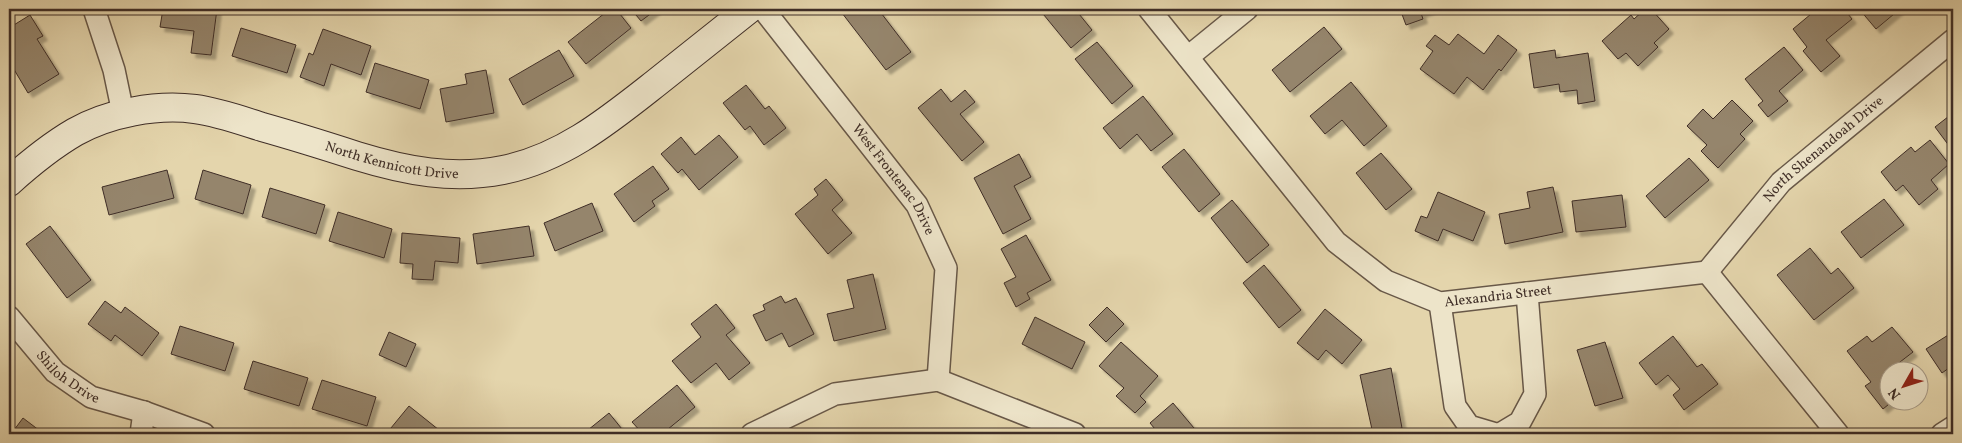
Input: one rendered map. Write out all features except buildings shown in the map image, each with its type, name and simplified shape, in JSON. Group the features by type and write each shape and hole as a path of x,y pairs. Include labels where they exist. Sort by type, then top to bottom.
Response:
{"street":[{"path":"94,9 114,70 123,113"},
{"name":"North Kennicott Drive","path":"9,182 35,159 76,132 123,113 162,109 194,109 225,115 395,167 451,175 484,173 531,162 556,153 580,140 610,120 749,9"},
{"name":"West Frontenac Drive","path":"763,9 917,205 946,268 938,380"},
{"name":"Alexandria Street","path":"1149,9 1336,242 1386,281 1440,304 1707,272"},
{"path":"1188,57 1247,9"},
{"name":"North Shenandoah Drive","path":"1707,272 1781,182 1953,40"},
{"path":"1707,272 1838,434"},
{"path":"1500,434 1520,422 1535,394 1527,293"},
{"path":"1440,304 1455,406 1469,426 1496,434"},
{"name":"Shiloh Drive","path":"9,317 55,372 91,397 144,412 204,434"},
{"path":"752,434 835,394 938,380 1075,434"},
{"path":"141,434 144,412"},
{"path":"1942,434 1953,427"}]}
